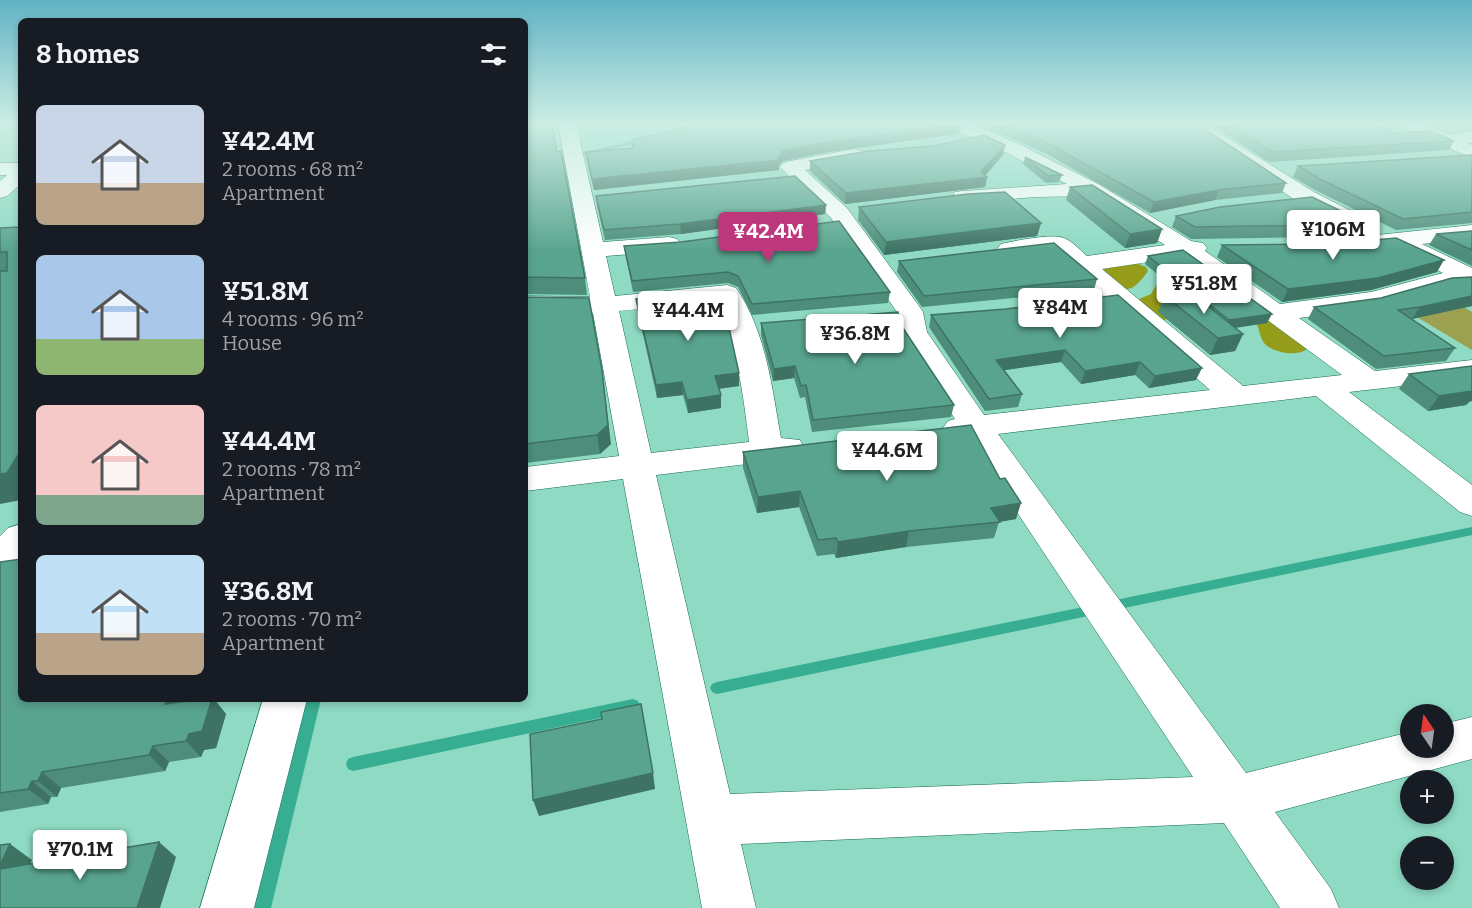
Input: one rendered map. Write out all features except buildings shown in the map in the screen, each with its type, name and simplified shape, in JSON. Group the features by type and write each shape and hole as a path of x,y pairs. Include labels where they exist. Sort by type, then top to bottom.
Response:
{"street":[{"path":"578,166 594,198 593,250 729,908"},
{"path":"790,166 788,177 842,217 887,264 909,315 913,332 1312,908"},
{"path":"1051,166 1093,189 1185,248 1369,381"},
{"path":"1258,166 1310,199 1470,277"},
{"path":"1264,170 1297,168"},
{"path":"0,170 18,171"},
{"path":"0,192 18,174"},
{"path":"948,199 1035,191 1093,189"},
{"path":"1276,202 1310,199"},
{"path":"1146,224 1181,216"},
{"path":"1334,246 1472,232"},
{"path":"593,250 692,242"},
{"path":"989,251 1057,243 1236,396"},
{"path":"1083,264 1185,248 1220,248"},
{"path":"1276,313 1373,300 1442,280 1470,277"},
{"path":"528,304 604,305 727,293 753,325 756,381 767,451"},
{"path":"1084,302 1120,297"},
{"path":"930,432 1472,369"},
{"path":"1322,386 1472,503"},
{"path":"528,479 814,445"},
{"path":"0,540 18,538"},
{"path":"0,558 18,541"},
{"path":"227,908 284,702"},
{"path":"1454,743 1472,738"},
{"path":"711,820 1236,800 1400,757"}],"green space":[{"path":"1390,301 1454,301 1472,312 1472,350"}],"shaded area":[{"path":"1133,262 1146,267 1148,271 1129,289 1118,286 1100,267"},
{"path":"1205,272 1307,349 1291,353 1273,349 1264,343 1255,322"},
{"path":"1160,279 1172,285 1176,296 1167,319 1162,321 1139,305 1139,299 1151,294"}],"waterway":[{"path":"1115,605 1472,531"},
{"path":"717,688 1088,611"},
{"path":"262,908 313,702"},
{"path":"353,764 633,705"}]}
